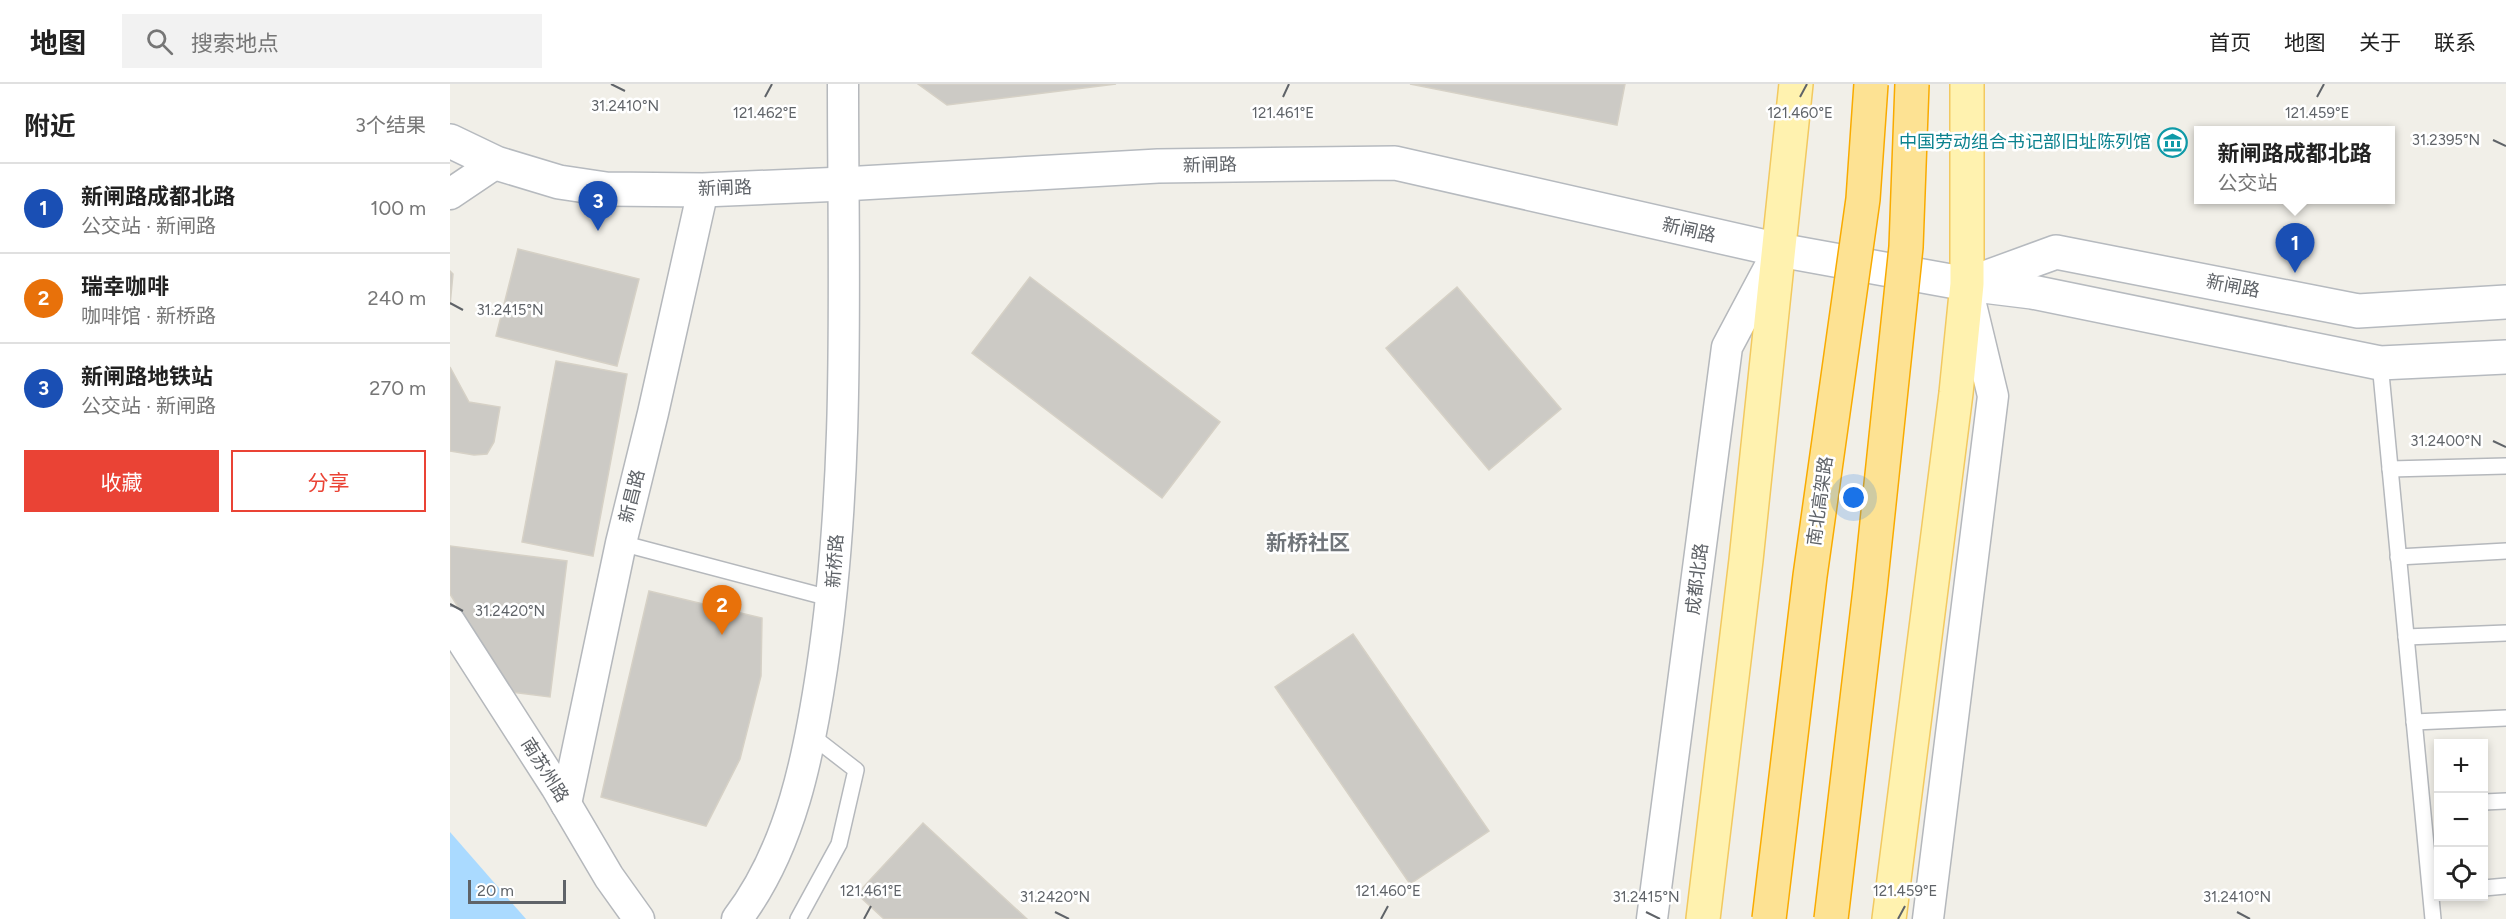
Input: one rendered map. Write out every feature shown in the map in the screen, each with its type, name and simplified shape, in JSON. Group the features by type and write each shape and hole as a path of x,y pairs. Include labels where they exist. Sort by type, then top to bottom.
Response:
{"highway":[{"name":"南北高架路","path":"1769,919 1810,576 1863,199 1871,84"},
{"path":"1831,919 1872,578 1906,247 1912,84"}],"main road":[{"name":"成都北路","path":"1703,919 1746,560 1796,84"},
{"path":"1889,919 1967,285 1967,84"},
{"name":"新闸路","path":"450,141 496,164 559,182 606,189 703,190 843,184 1158,165 1395,163 1779,250 1967,285 2032,292 2380,363 2506,357"},
{"name":"新闸路","path":"1967,285 2056,252 2358,311 2506,302"}],"street":[{"path":"843,84 843,184"},
{"path":"450,194 496,164"},
{"name":"新桥路","path":"736,919 752,898 782,836 812,736 832,599 844,426 843,184"},
{"name":"新昌路","path":"566,804 621,543 703,190"},
{"name":"成都北路","path":"1652,919 1727,347 1779,250"},
{"path":"1928,919 1993,396 1967,285"},
{"name":"南苏州路","path":"450,622 566,804 609,877 639,919"}],"lane":[{"path":"2380,363 2422,807 2434,892 2433,919"},
{"path":"2390,469 2506,466"},
{"path":"621,543 832,599"},
{"path":"2398,557 2506,552"},
{"path":"2406,637 2506,633"},
{"path":"2414,722 2506,718"},
{"path":"798,919 839,844 856,770 812,736"},
{"path":"2488,802 2506,801"},
{"path":"2422,807 2434,806"},
{"path":"2488,888 2506,886"}],"water":[{"path":"450,832 526,919 450,919"}],"building":[{"path":"918,84 1116,84 947,105"},
{"path":"1410,84 1625,84 1617,125"},
{"path":"518,249 639,279 617,366 496,336"},
{"path":"450,271 453,274 450,305"},
{"path":"1030,277 1220,422 1162,498 972,353"},
{"path":"1457,287 1561,409 1489,470 1386,348"},
{"path":"556,361 627,374 593,556 522,542"},
{"path":"450,367 469,402 500,407 494,442 487,454 474,455 450,451"},
{"path":"450,546 567,561 550,697 511,692 450,594"},
{"path":"649,591 762,618 761,676 740,759 706,826 601,797"},
{"path":"1353,634 1489,831 1410,884 1275,687"},
{"path":"923,823 1027,919 884,919 857,894"}],"place":[{"name":"中国劳动组合书记部旧址陈列馆","path":"2172,142"},
{"name":"新闸路地铁站","path":"598,231"},
{"name":"新闸路成都北路","path":"2295,273"},
{"name":"瑞幸咖啡","path":"722,635"}],"district":[{"name":"新桥社区","path":"1308,542"}]}
